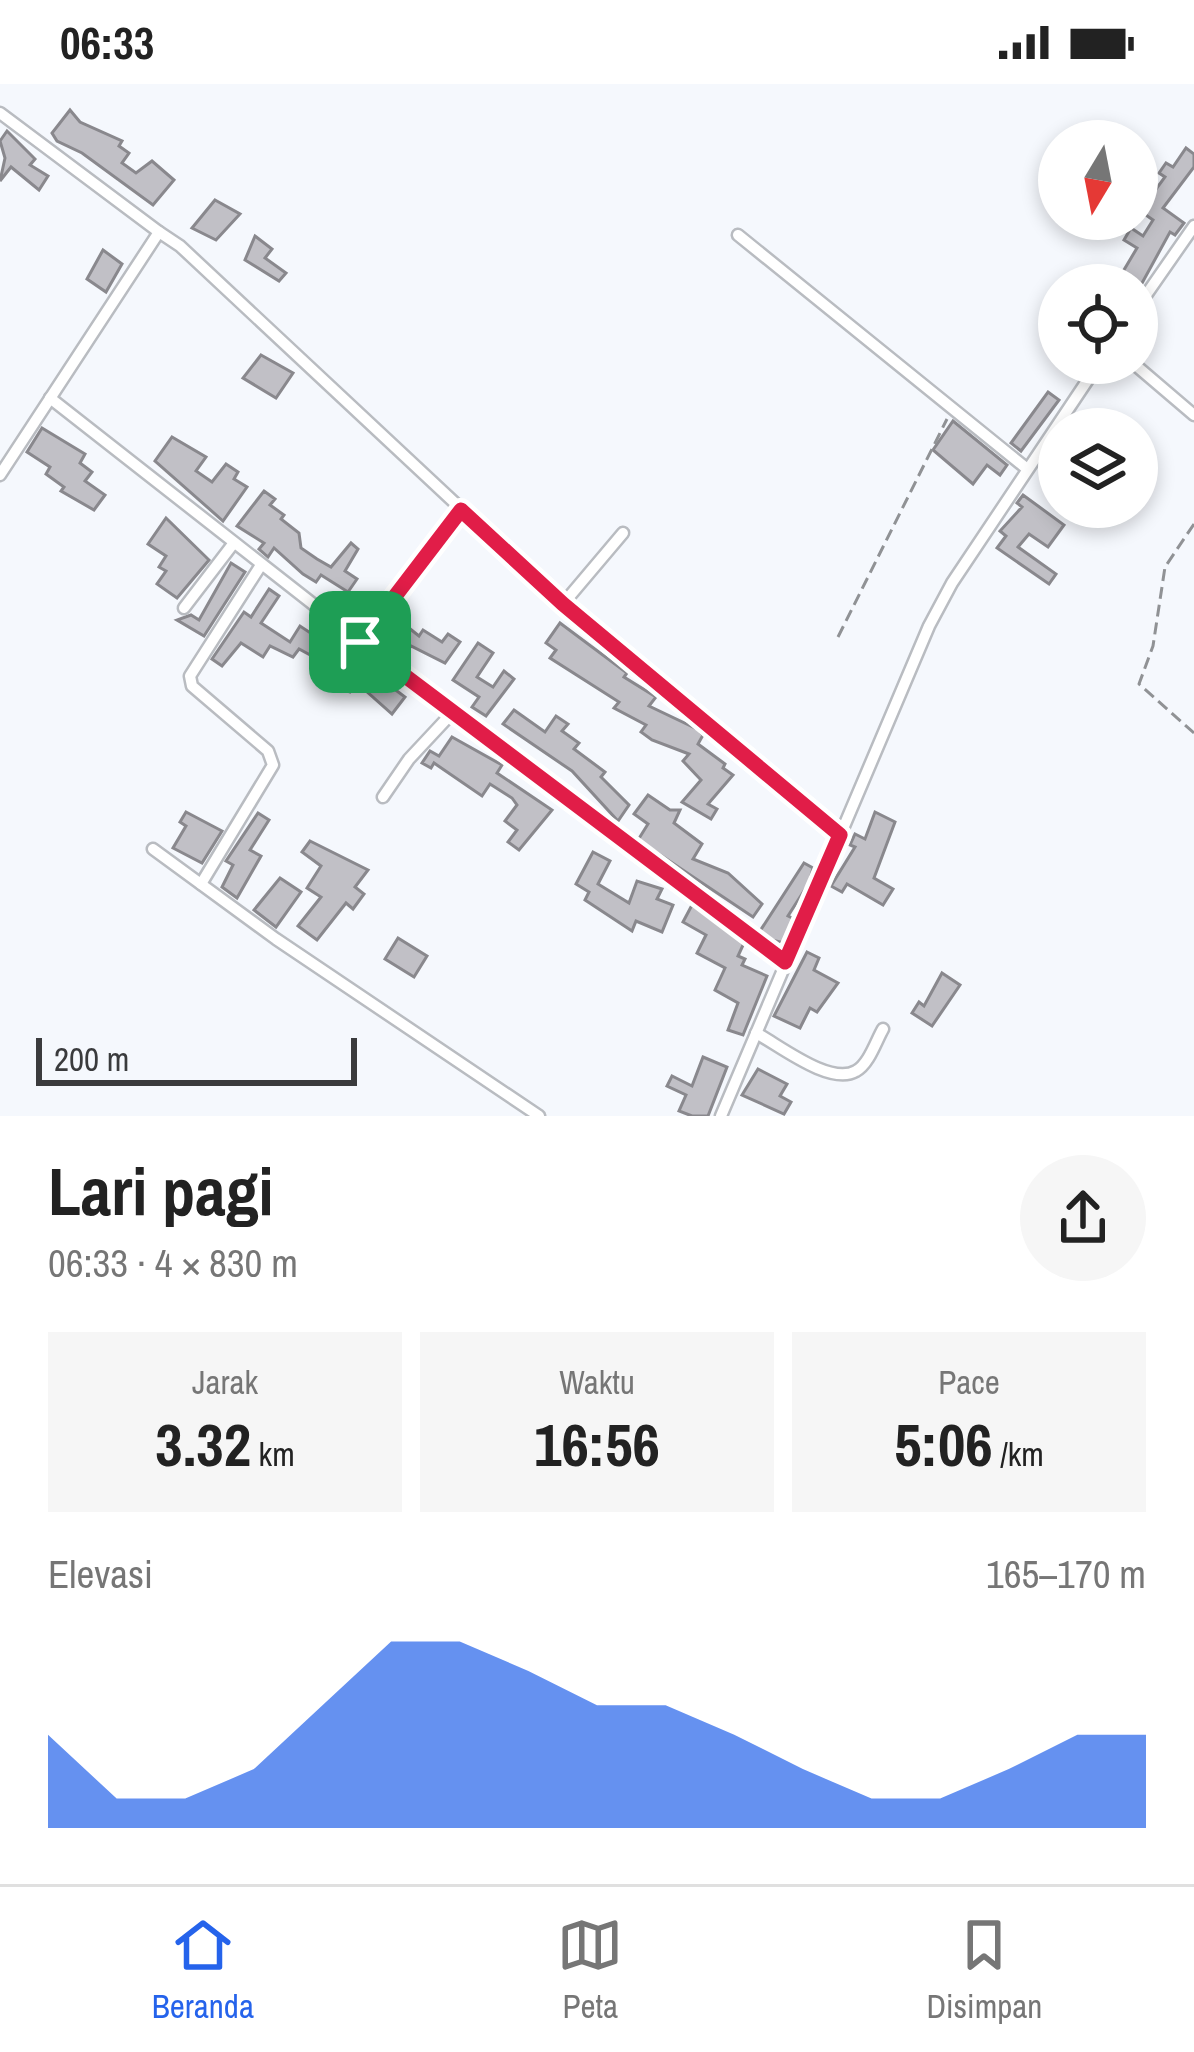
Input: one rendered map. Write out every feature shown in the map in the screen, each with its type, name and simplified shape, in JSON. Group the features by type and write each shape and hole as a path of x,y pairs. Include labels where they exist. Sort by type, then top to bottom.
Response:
{"street":[{"path":"0,113 180,246 563,604 840,835"},
{"path":"1158,278 1194,226"},
{"path":"0,475 159,232"},
{"path":"738,235 1026,468"},
{"path":"721,1116 909,671 952,583 1084,384"},
{"path":"1157,384 1194,416"},
{"path":"50,398 452,713 785,962"},
{"path":"360,642 461,510"},
{"path":"563,604 623,533"},
{"path":"184,608 233,544"},
{"path":"202,884 273,765 268,751 192,686 190,676 261,565"},
{"path":"383,797 409,759 452,713"},
{"path":"153,849 539,1116"},
{"path":"756,1033 828,1071 850,1074 862,1067 883,1029"}],"path":[{"path":"838,637 928,449 953,410"},
{"path":"1194,524 1165,567 1153,646 1138,684 1194,733"}],"building":[{"path":"70,110 80,122 122,141 119,146 129,153 122,163 136,173 152,161 174,180 153,205 82,153 57,141 52,133"},
{"path":"7,131 35,159 30,165 48,176 39,190 11,167 0,181 5,158 0,141"},
{"path":"1186,148 1194,154 1194,167 1163,208 1184,223 1175,235 1170,232 1152,264 1127,264 1137,248 1124,240 1158,240 1158,187 1165,177 1159,173 1166,163 1173,167"},
{"path":"215,200 240,214 216,240 192,228"},
{"path":"255,236 272,249 265,258 286,273 279,281 245,260"},
{"path":"103,250 122,264 106,292 87,279"},
{"path":"261,355 293,373 276,398 243,378"},
{"path":"1048,392 1059,400 1053,408 1038,408 1038,428 1021,451 1011,443"},
{"path":"953,421 1007,465 1000,475 987,465 973,484 933,450"},
{"path":"42,428 85,454 80,463 92,472 85,481 105,495 94,510 61,491 64,487 46,474 50,467 27,452"},
{"path":"172,437 206,457 196,471 212,482 226,464 238,472 234,479 247,487 223,521 155,461"},
{"path":"264,491 275,499 270,505 284,515 281,519 299,533 301,548 317,559 331,567 351,543 358,549 345,571 357,579 348,592 321,575 316,582 274,548 268,557 259,549 264,543 237,526"},
{"path":"1023,495 1038,506 1038,528 1062,528 1048,547 1029,534 1018,547 1056,574 1049,584 997,548 1006,536 1000,531 1022,507 1017,503"},
{"path":"166,518 209,560 177,598 157,584 166,571 159,567 166,556 148,544"},
{"path":"231,563 245,572 204,636 177,620 191,615 199,620"},
{"path":"269,589 279,596 261,623 290,642 300,626 318,638 323,630 332,634 405,697 392,714 357,683 350,692 327,684 336,669 299,649 293,657 270,646 263,657 241,643 222,666 212,659 244,612 251,617"},
{"path":"560,623 627,673 624,677 656,697 649,706 703,735 698,744 733,775 708,804 717,809 711,819 682,802 701,780 683,761 689,754 652,740 641,732 646,725 614,708 619,702 550,658 556,650 546,643"},
{"path":"391,624 405,634 409,628 419,636 423,630 442,642 448,634 460,642 445,663 411,646 404,656 380,638"},
{"path":"478,643 493,653 477,677 493,687 504,671 514,679 486,716 472,707 479,697 453,680"},
{"path":"514,710 545,732 556,716 568,724 562,731 579,743 574,749 605,772 601,777 629,805 618,821 572,771 503,724"},
{"path":"452,737 502,765 497,773 552,810 519,850 508,842 517,830 505,821 517,805 512,798 490,784 482,796 434,763 431,768 422,763 430,751 439,756"},
{"path":"648,795 670,810 680,810 674,823 702,844 693,859 728,873 762,904 753,917 638,840 648,824 634,814"},
{"path":"186,812 222,831 202,863 173,848 186,826 180,822"},
{"path":"875,812 895,822 874,878 893,889 883,905 847,884 842,892 831,886 855,847 850,845 855,834 865,839"},
{"path":"258,813 269,820 250,850 261,856 237,898 222,887 233,865 226,861"},
{"path":"310,841 368,870 355,887 364,894 353,909 346,903 317,940 298,926 321,897 307,888 321,866 302,852"},
{"path":"593,852 610,861 598,884 629,903 637,881 662,889 657,899 673,905 662,932 636,921 632,931 585,900 589,892 576,884"},
{"path":"804,863 813,868 809,883 788,916 794,919 784,943 772,940 760,931"},
{"path":"280,878 301,892 276,927 254,910"},
{"path":"692,905 744,943 738,956 745,959 742,965 767,976 743,1035 728,1030 738,1003 715,990 725,968 697,953 706,935 683,922"},
{"path":"398,938 427,956 414,977 385,959"},
{"path":"807,952 819,958 814,970 838,983 817,1012 810,1008 800,1028 774,1016"},
{"path":"942,973 960,985 932,1026 912,1013 919,1002 924,1006"},
{"path":"703,1057 727,1067 708,1116 692,1116 679,1111 686,1095 667,1086 672,1076 692,1086"},
{"path":"758,1069 787,1084 780,1096 791,1102 784,1114 742,1095"}],"route":[{"path":"461,510 563,604 840,835 785,962 452,713 360,642 461,510"}]}
